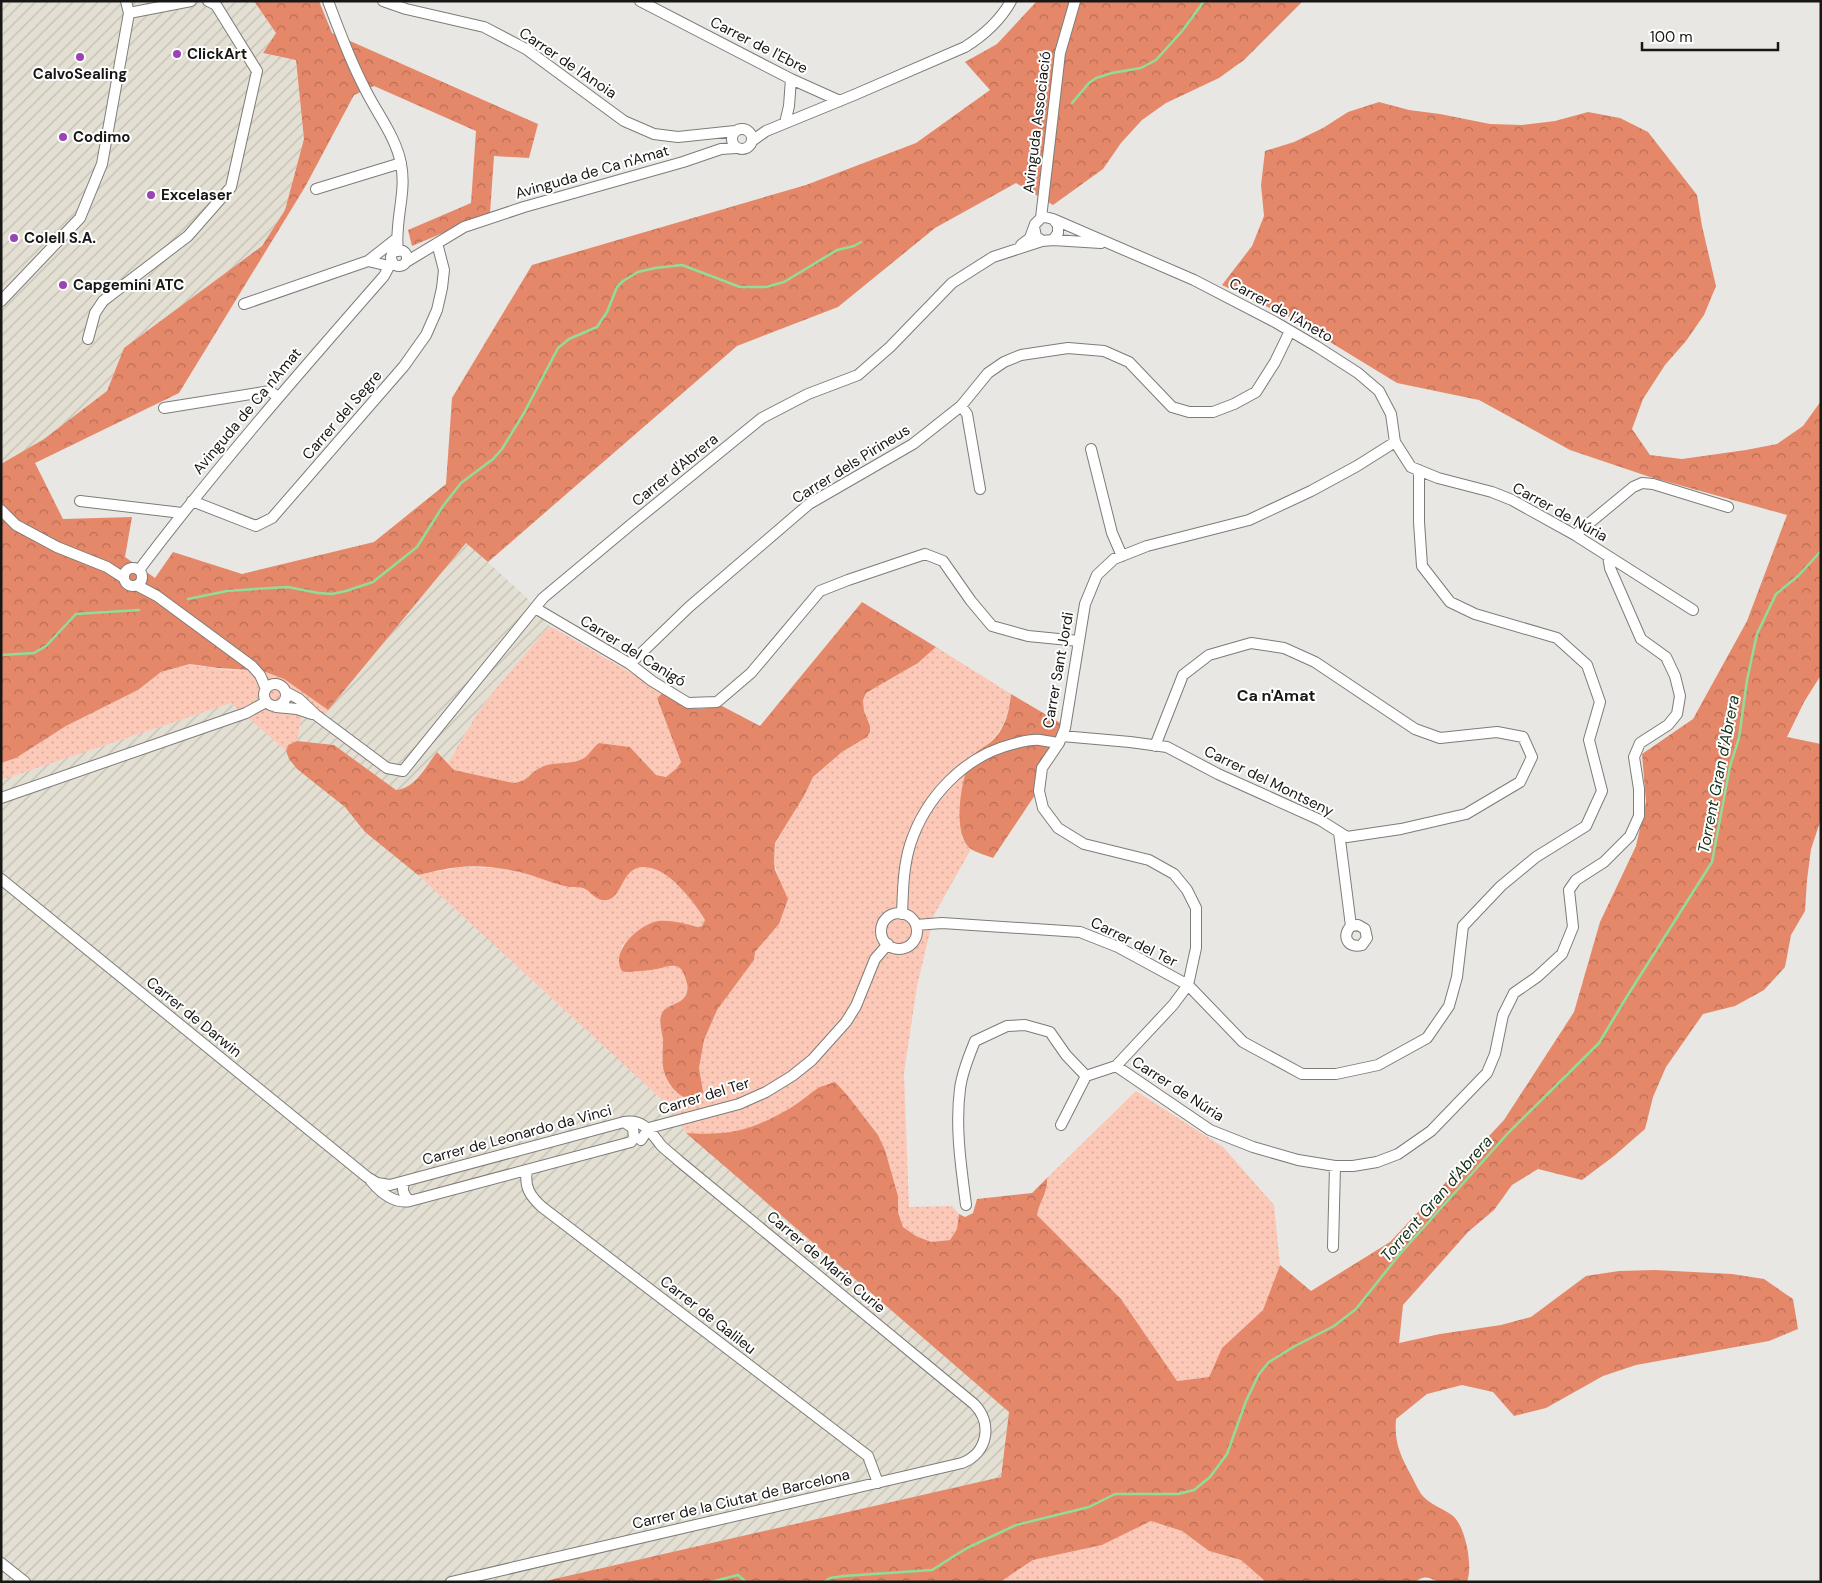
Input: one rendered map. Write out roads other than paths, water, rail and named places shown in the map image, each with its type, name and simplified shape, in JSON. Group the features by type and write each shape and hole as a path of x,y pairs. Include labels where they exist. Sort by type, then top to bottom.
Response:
{"street":[{"path":"1,301 80,218 102,164 129,13 126,1"},
{"path":"129,13 192,1"},
{"path":"88,339 95,313 103,301 188,236 232,187 257,70 216,5 208,1"},
{"path":"244,304 368,261 398,260 396,239 403,182 401,164 389,134 352,63 328,1"},
{"name":"Carrer de l'Anoia","path":"382,1 406,9 484,27 526,50 624,121 654,134 734,139"},
{"name":"Carrer de l'Ebre","path":"640,1 840,101"},
{"path":"766,131 741,129 734,139 741,150 746,149 751,145 752,141 766,131 965,47 981,37 997,22 1011,1"},
{"name":"Avinguda Associació","path":"1041,218 1060,53 1075,1"},
{"path":"785,123 789,106 791,78"},
{"path":"748,131 753,138 752,141"},
{"name":"Avinguda de Ca n'Amat","path":"139,570 182,513 278,397 384,276 391,273 398,260 419,254 464,227 683,162 721,149 734,139"},
{"path":"316,189 401,164"},
{"path":"1041,218 1053,219 1058,225 1058,233 1047,240 1036,236 1034,227 1041,218"},
{"name":"Carrer de l'Aneto","path":"1053,219 1194,280 1290,331 1358,373 1379,391 1391,414 1395,442"},
{"name":"Carrer d'Abrera","path":"1012,251 1030,238 1034,227"},
{"path":"368,261 396,239"},
{"name":"Carrer de l'Aneto","path":"1047,240 1112,244"},
{"name":"Carrer d'Abrera","path":"316,715 387,768 403,771 543,598 762,418 808,394 858,375 890,347 952,283 993,257 1047,240"},
{"name":"Carrer del Segre","path":"192,501 256,526 272,518 404,366 426,335 437,310 442,288 444,270 437,243"},
{"name":"Carrer dels Pirineus","path":"630,664 689,607 808,504 914,444 962,406 988,373 1004,362 1021,356 1068,348 1104,351 1129,362 1172,408 1189,412 1213,412 1234,404 1256,392 1275,362 1290,331"},
{"path":"164,408 270,391 278,397"},
{"path":"962,406 967,414 980,489"},
{"name":"Carrer de Núria","path":"1116,1066 1210,1130 1253,1147 1298,1160 1335,1166 1353,1166 1377,1162 1398,1154 1431,1131 1487,1073 1496,1054 1503,1015 1514,993 1537,977 1562,954 1573,927 1568,890 1576,880 1604,862 1630,836 1639,816 1639,789 1634,757 1640,743 1668,725 1677,714 1680,696 1675,676 1666,657 1641,639 1610,568 1608,556 1576,535 1512,500 1492,492 1438,478 1410,467 1395,442"},
{"name":"Carrer Sant Jordi","path":"1116,1066 1173,1005 1188,985 1196,948 1196,908 1187,890 1174,874 1149,860 1084,844 1058,828 1043,808 1039,791 1042,768 1060,740 1065,728 1084,604 1096,576 1114,559 1147,546 1249,520 1311,491 1378,454 1395,442"},
{"path":"1091,449 1112,533 1122,556"},
{"name":"Carrer del Ter","path":"916,925 942,923 1080,932 1118,947 1188,985 1243,1042 1302,1074 1336,1074 1378,1065 1427,1038 1449,1006 1457,977 1463,926 1501,886 1522,868 1536,857 1586,826 1602,791 1588,740 1600,702 1587,665 1556,638 1475,614 1450,602 1422,566 1419,522 1420,470"},
{"path":"1576,535 1633,487 1642,483 1653,484 1728,506"},
{"path":"80,501 182,513"},
{"path":"1,510 16,525 57,546 126,574"},
{"name":"Carrer del Canigó","path":"535,608 630,664 652,681 688,703 717,702 751,673 820,591 925,554 943,561 971,601 992,626 1028,636 1079,641"},
{"path":"1608,556 1693,610"},
{"path":"126,574 133,568 139,570 143,575 140,583"},
{"path":"126,574 129,586 140,583"},
{"path":"140,583 267,679 269,687 264,695 266,702 270,706 297,709 316,715"},
{"name":"Carrer del Montseny","path":"902,914 904,872 911,843 924,814 939,791 961,770 996,750 1025,741 1060,740 1167,748 1218,774 1320,820 1347,837 1401,830 1466,814 1520,782 1532,757 1523,738 1497,732 1440,738 1415,729 1315,662 1284,648 1251,643 1209,655 1183,675 1154,746"},
{"path":"269,687 279,685 286,692 299,699 316,715"},
{"path":"276,706 285,702 286,692"},
{"path":"1,798 246,713 266,702"},
{"path":"1339,832 1351,926"},
{"name":"Carrer de Darwin","path":"1,879 367,1177"},
{"path":"902,914 910,918 916,925 916,936 910,946 898,949 888,944 882,935 884,924 891,916 902,914"},
{"name":"Carrer del Ter","path":"636,1141 649,1128 739,1104 766,1092 792,1076 812,1060 846,1022 856,1006 875,959 888,944"},
{"path":"966,1204 958,1129 960,1088 976,1041 1007,1026 1025,1025 1050,1032 1066,1055 1086,1076"},
{"path":"1061,1125 1086,1076 1116,1066"},
{"path":"624,1122 640,1123 649,1128"},
{"name":"Carrer de Leonardo da Vinci","path":"367,1177 384,1185 405,1181 624,1122 633,1128 636,1141"},
{"name":"Carrer de Marie Curie","path":"649,1128 662,1146 971,1401"},
{"path":"367,1177 378,1189 391,1198 404,1202 636,1141"},
{"name":"Carrer de Marie Curie","path":"636,1141 651,1141 662,1146"},
{"path":"1333,1247 1335,1166"},
{"name":"Carrer de Galileu","path":"527,1170 525,1180 527,1188 531,1197 542,1207 868,1456 878,1483"},
{"path":"405,1181 404,1196 410,1200"},
{"name":"Carrer de la Ciutat de Barcelona","path":"451,1582 962,1463 974,1457 982,1447 986,1431 982,1414 971,1401"},
{"path":"1,1563 26,1582"}],"waterway":[{"path":"1072,103 1089,83 1096,78 1141,68 1156,60 1183,30 1204,1"},
{"path":"188,599 227,591 288,587 332,594 373,582 417,547 443,506 461,483 493,459 502,449 524,413 558,348 569,339 597,327 607,312 617,287 638,272 682,265 740,287 766,287 784,282 837,250 854,246 861,242"},
{"name":"Torrent Gran d'Abrera","path":"824,1582 830,1578 844,1576 932,1570 967,1548 1016,1525 1089,1507 1115,1494 1178,1494 1194,1490 1210,1477 1227,1454 1246,1401 1259,1374 1269,1362 1334,1326 1356,1309 1399,1255 1509,1132 1599,1043 1712,862 1730,766 1739,738 1747,680 1757,634 1776,594 1798,576 1821,551"},
{"path":"1,655 34,653 46,646 76,614 139,610"},
{"name":"Torrent Gran d'Abrera","path":"711,1582 738,1575 746,1582"}],"place":[{"name":"ClickArt","path":"177,54"},
{"name":"CalvoSealing","path":"80,57"},
{"name":"Codimo","path":"63,137"},
{"name":"Excelaser","path":"151,195"},
{"name":"Colell S.A.","path":"14,238"},
{"name":"Capgemini ATC","path":"63,285"}],"district":[{"name":"Ca n'Amat","path":"1276,695"}]}
